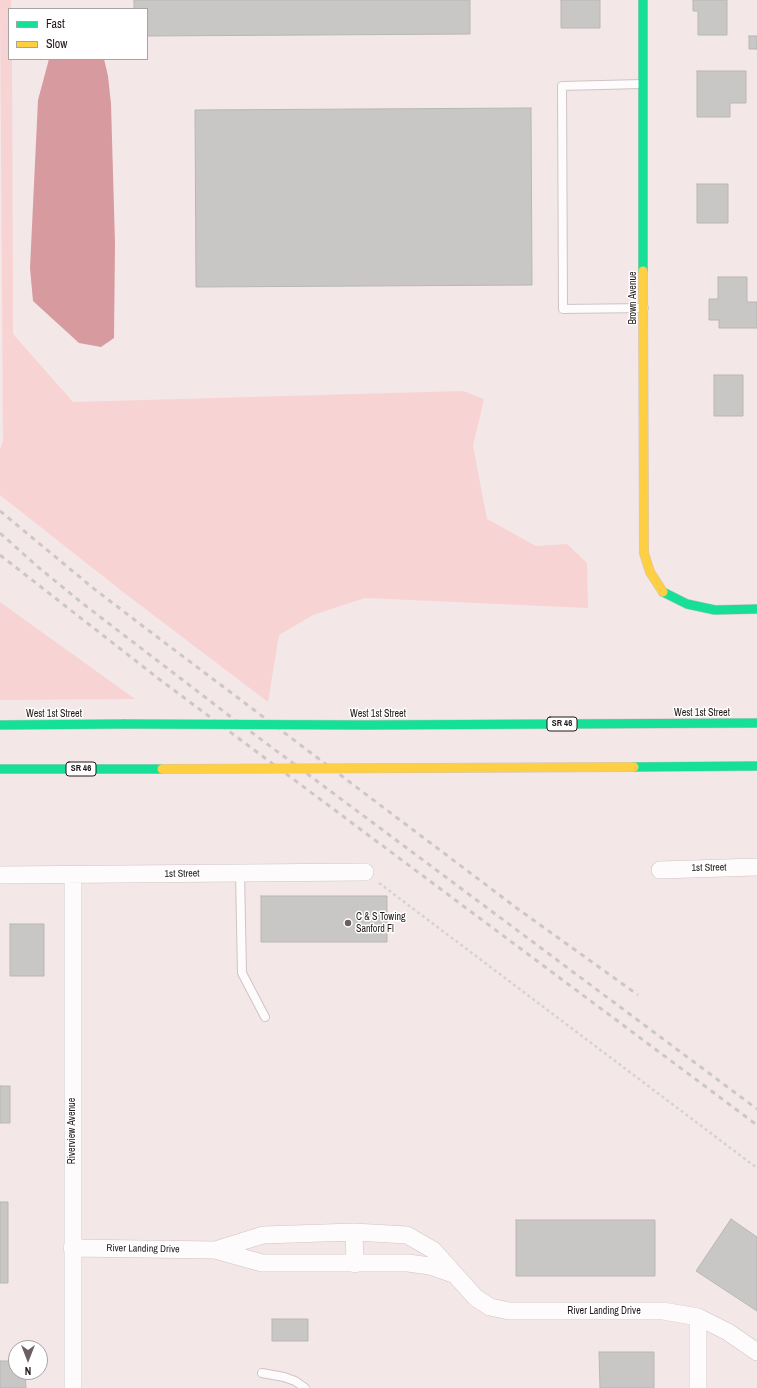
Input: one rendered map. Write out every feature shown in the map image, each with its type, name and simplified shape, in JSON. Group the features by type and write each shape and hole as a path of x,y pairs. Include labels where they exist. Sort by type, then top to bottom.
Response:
{"main road":[{"name":"Brown Avenue","path":"643,0 644,553 650,572 663,592 687,604 715,610 757,609"},
{"name":"West 1st Street","path":"0,725 757,723"},
{"name":"SR 46","path":"0,769 757,766"}],"street":[{"name":"1st Street","path":"660,870 757,867"},
{"name":"1st Street","path":"0,875 365,872"},
{"name":"Riverview Avenue","path":"73,875 73,1388"},
{"name":"River Landing Drive","path":"215,1250 263,1235 354,1232 407,1235 433,1250 476,1298 490,1306 509,1311 663,1311 698,1317 728,1332 757,1352"},
{"path":"354,1232 355,1264"},
{"name":"River Landing Drive","path":"72,1248 215,1250 262,1263 408,1263 430,1266 454,1275"},
{"path":"698,1317 698,1388"}],"lane":[{"path":"643,84 562,86 562,150 563,309 644,308"},
{"path":"240,873 242,972 265,1017"},
{"path":"262,1373 284,1377 295,1381 305,1388"}],"path":[{"path":"365,872 757,1168"}],"shaded area":[{"path":"0,0 11,0 11,8 8,8 8,60 12,60 13,334 73,402 463,391 484,399 473,446 487,519 536,546 567,544 587,563 588,608 365,598 313,615 279,635 268,702 123,592 0,495 0,449 3,441"},
{"path":"49,60 104,60 108,76 111,104 115,244 114,338 101,347 79,343 33,301 30,268 38,100"},
{"path":"0,602 135,699 0,700"}],"building":[{"path":"134,0 470,0 470,34 148,36 148,8 134,8"},
{"path":"561,0 600,0 600,28 561,28"},
{"path":"693,0 727,0 727,35 698,35 698,11 693,11"},
{"path":"749,36 757,36 757,49 749,49"},
{"path":"697,71 746,71 746,103 730,103 730,117 697,117"},
{"path":"531,108 532,285 196,287 195,110"},
{"path":"697,184 728,184 728,223 697,223"},
{"path":"718,277 747,277 747,302 757,302 757,328 719,328 719,320 709,320 709,299 718,299"},
{"path":"714,375 743,375 743,416 714,416"},
{"path":"261,896 387,896 387,942 261,942"},
{"path":"10,924 44,924 44,976 10,976"},
{"path":"0,1086 10,1086 10,1123 0,1123"},
{"path":"0,1202 8,1202 8,1283 0,1283"},
{"path":"731,1219 757,1237 757,1311 696,1271"},
{"path":"516,1220 655,1220 655,1276 516,1276"},
{"path":"272,1319 308,1319 308,1341 272,1341"},
{"path":"599,1352 654,1352 654,1388 600,1388"},
{"path":"0,1361 8,1361 8,1380 26,1380 26,1388 0,1388"}],"railway":[{"path":"0,511 93,588 144,627 518,909 638,995"},
{"path":"0,533 82,603 231,717 757,1109"},
{"path":"0,555 159,679 757,1125"}],"traffic: fast":[{"path":"643,0 643,271"},
{"path":"663,592 687,604 715,610 757,609"},
{"path":"367,725 757,723"},
{"path":"0,725 125,724"},
{"path":"125,724 367,725"},
{"path":"634,767 757,766"},
{"path":"0,769 162,769"}],"traffic: slow":[{"path":"643,271 644,553 650,572 663,592"},
{"path":"425,768 634,767"},
{"path":"162,769 425,768"}],"place":[{"name":"C & S Towing Sanford Fl","path":"348,923"}]}
